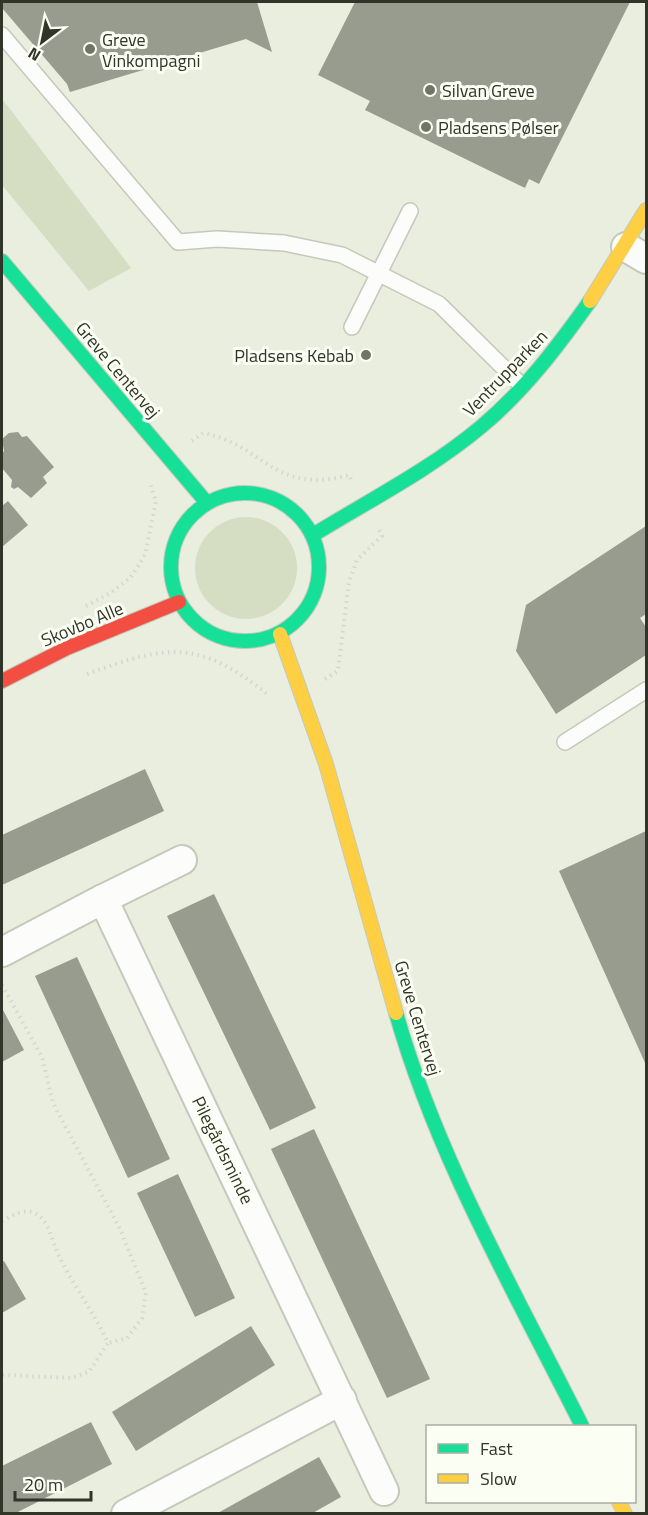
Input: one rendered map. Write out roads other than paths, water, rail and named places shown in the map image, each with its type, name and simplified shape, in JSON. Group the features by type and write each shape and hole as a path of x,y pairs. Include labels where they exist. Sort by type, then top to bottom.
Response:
{"street":[{"name":"Ventrupparken","path":"313,535 448,451 483,426 522,386 636,253 646,210"},
{"name":"Greve Centervej","path":"2,261 207,503"},
{"path":"255,493 285,505 299,514 313,535 320,563 317,592 302,616 279,634 257,642 234,641 212,634 193,621 179,602 172,580 171,558 177,536 189,517 207,503 230,494 255,493"},
{"name":"Skovbo Alle","path":"2,681 67,648 179,602"},
{"name":"Greve Centervej","path":"279,634 326,765 411,1066 467,1195 582,1425"},
{"path":"2,952 182,860"},
{"name":"Pilegårdsminde","path":"103,899 384,1491"},
{"path":"126,1514 342,1400"}],"lane":[{"path":"2,35 178,242 217,238 284,243 342,255 380,272 439,304 522,386"},
{"path":"352,327 410,211"},
{"path":"565,742 646,690"}],"place":[{"name":"Greve Vinkompagni","path":"90,49"},
{"name":"Silvan Greve","path":"430,90"},
{"name":"Pladsens Pølser","path":"426,127"},
{"name":"Pladsens Kebab","path":"366,355"}]}
